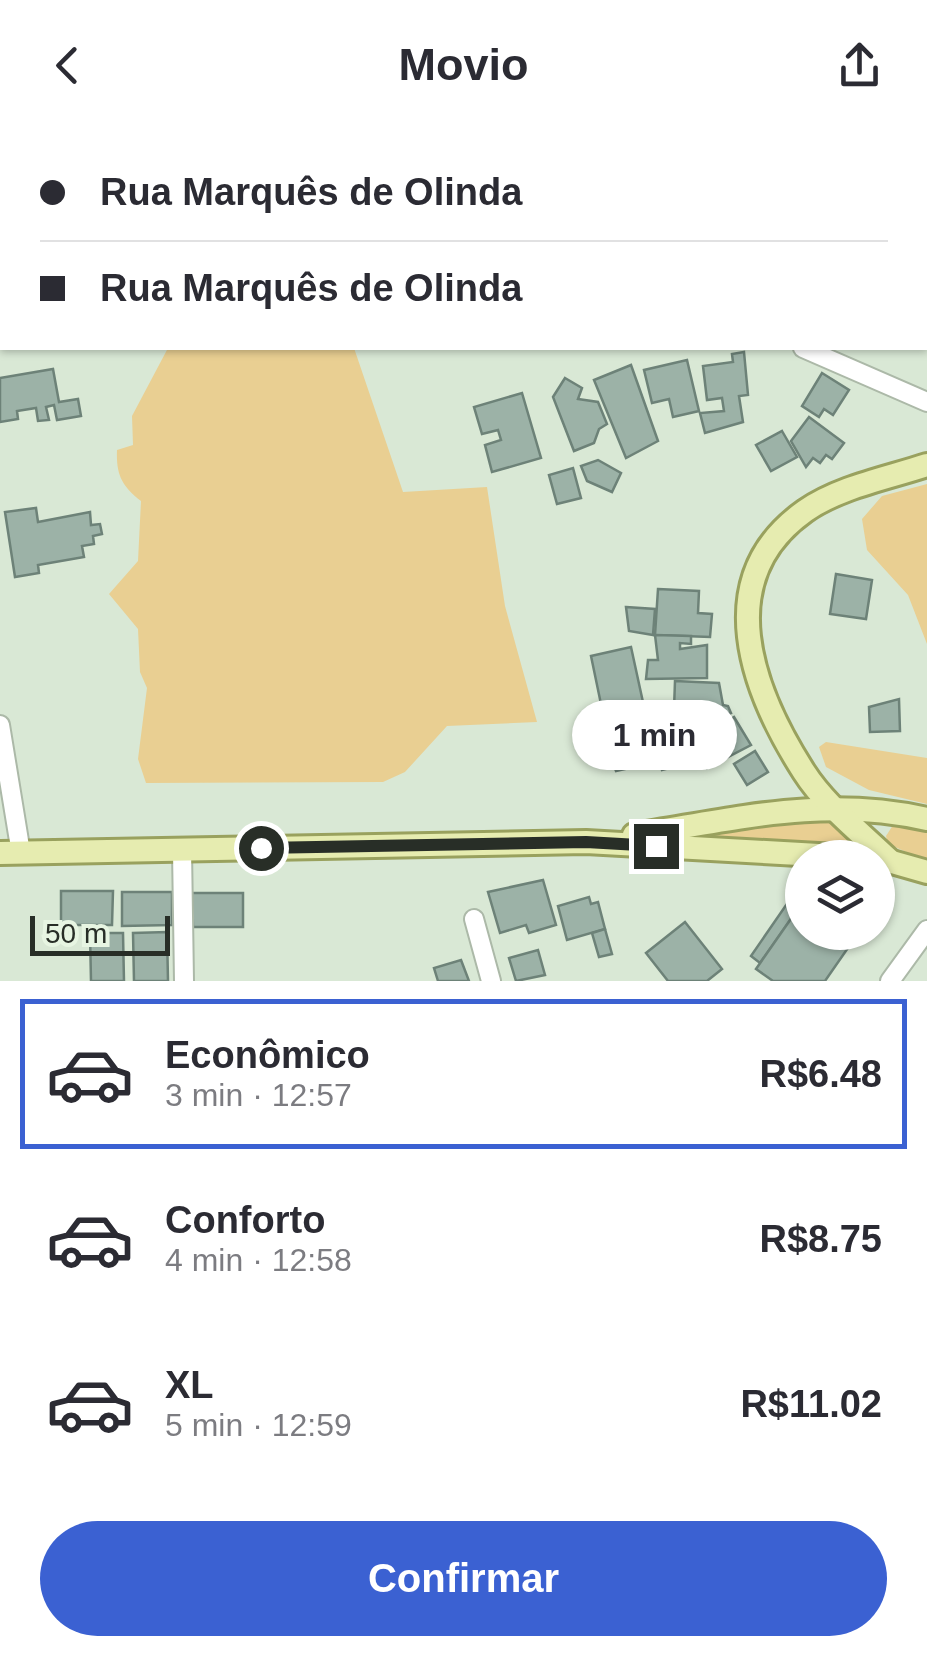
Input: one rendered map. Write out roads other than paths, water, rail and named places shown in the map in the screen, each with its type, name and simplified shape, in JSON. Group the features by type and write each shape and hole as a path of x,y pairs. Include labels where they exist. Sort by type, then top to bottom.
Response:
{"main road":[{"path":"862,840 804,772 782,730 752,663 746,612 760,564 789,523 809,508 927,465"},
{"path":"782,730 836,787 890,813"},
{"path":"772,813 794,784 782,730"},
{"path":"586,842 832,806 927,819"},
{"path":"878,840 878,827 890,813"},
{"path":"11,853 586,842 785,854"},
{"path":"895,865 926,876"}],"street":[{"path":"807,350 927,402"},
{"path":"0,725 11,853"},
{"path":"182,850 184,981"},
{"path":"474,918 492,981"},
{"path":"890,981 927,930"}]}
